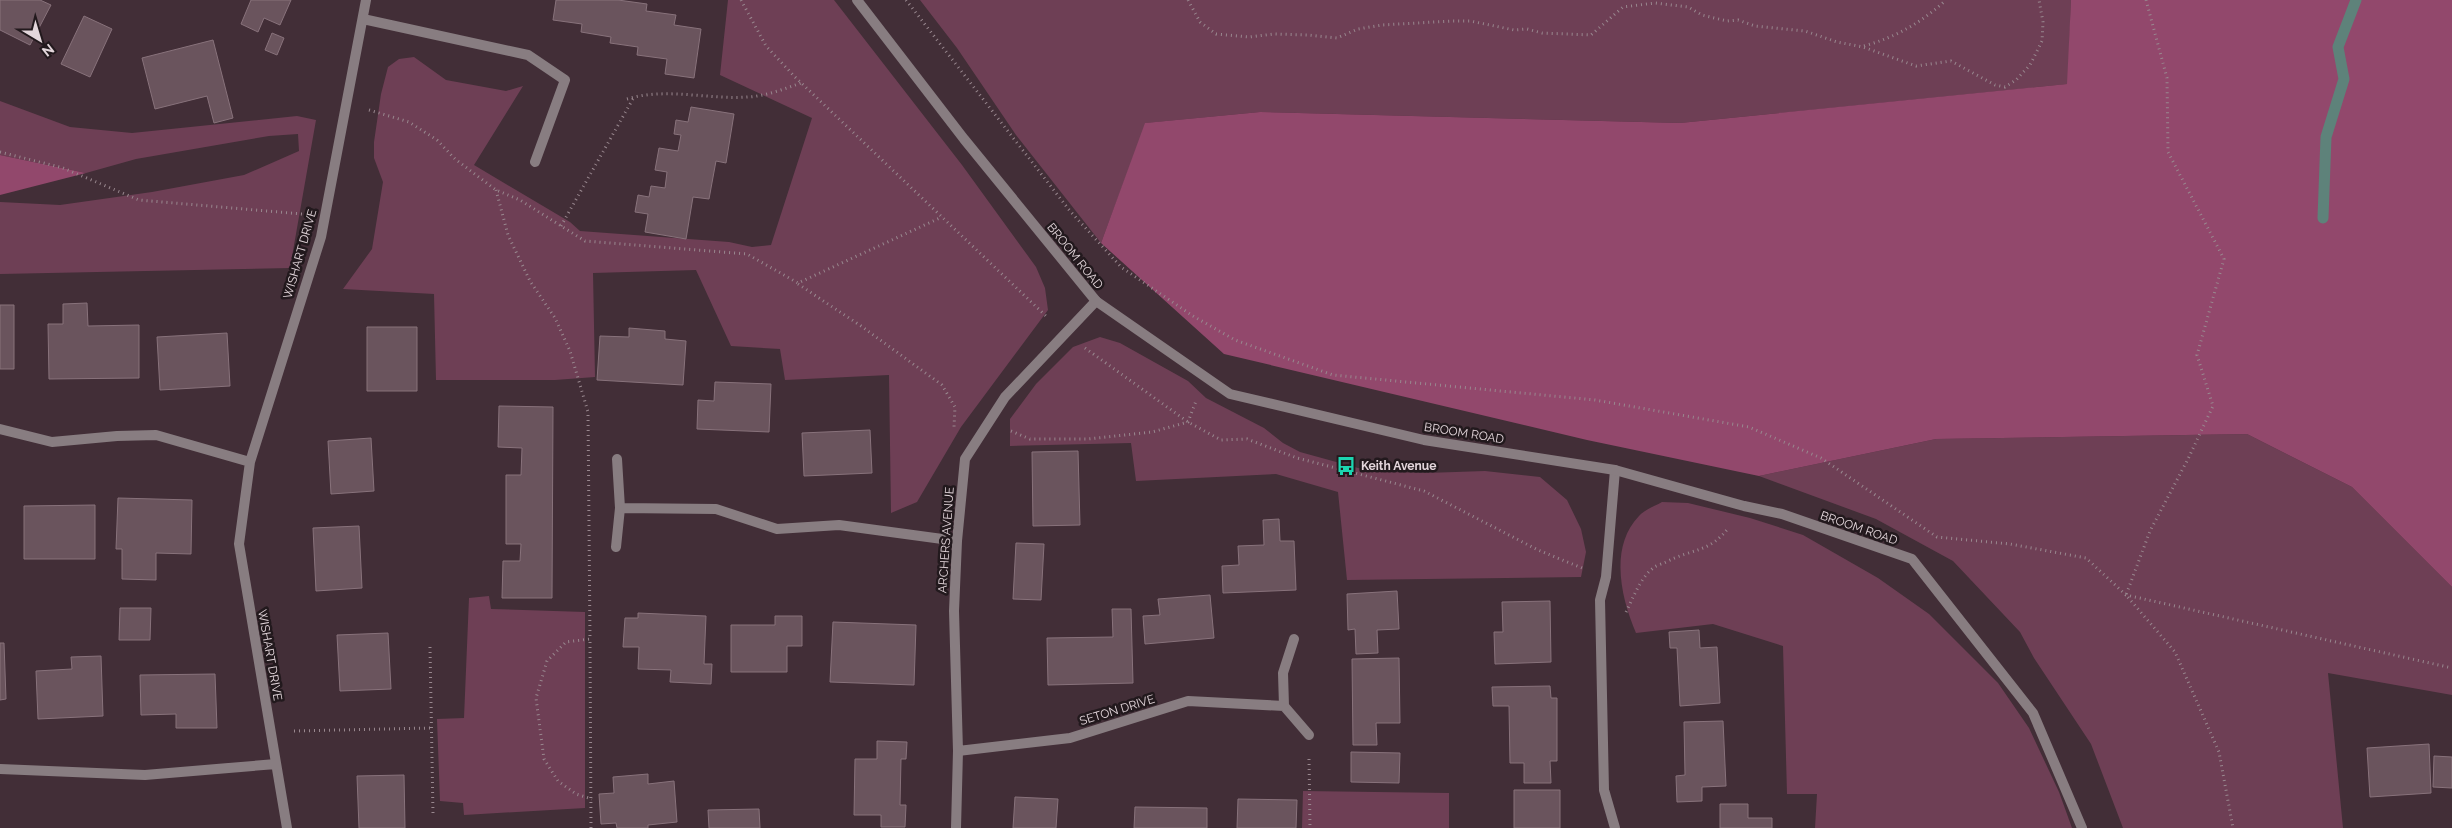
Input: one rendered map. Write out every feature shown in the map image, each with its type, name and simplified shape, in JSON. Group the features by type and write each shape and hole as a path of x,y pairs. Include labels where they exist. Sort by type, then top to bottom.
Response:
{"street":[{"name":"WISHART DRIVE","path":"287,828 238,544 250,462 321,238 366,0"},
{"name":"BROOM ROAD","path":"857,0 964,139 1096,301 1230,394 1424,440 1615,470 1744,506 1782,514 1912,559 2033,713 2082,828"},
{"path":"363,19 528,55 565,80 535,162"},
{"name":"ARCHERS AVENUE","path":"956,828 958,751 954,611 957,541 965,459 1005,396 1096,301"},
{"path":"0,429 52,442 117,436 156,436 250,462"},
{"path":"616,547 620,508 617,459"},
{"path":"1615,470 1606,577 1600,600 1604,790 1615,828"},
{"path":"620,508 716,509 777,529 839,525 957,541"},
{"path":"1294,638 1283,672 1284,706 1309,735"},
{"name":"SETON DRIVE","path":"958,751 1070,738 1188,702 1284,706"},
{"path":"0,769 145,775 276,764"}],"path":[{"path":"906,0 1070,211 1121,267 1235,340 1333,375 1595,400 1749,427 1821,458 1937,537 2010,544 2086,558 2126,595 2175,652 2219,752 2233,828"},
{"path":"1188,0 1200,22 1216,34 1249,37 1274,34 1308,34 1337,38 1358,29 1382,25 1452,21 1470,22 1514,30 1527,28 1542,32 1591,35 1623,7 1655,3 1688,7 1702,15 1727,21 1738,20 1755,26 1805,31 1836,42 1863,46 1916,66 1951,61 1995,86 2005,87 2016,80 2030,65 2042,41 2039,0"},
{"path":"1863,46 1891,38 1923,21 1946,0"},
{"path":"2126,595 2150,531 2188,459 2213,406 2196,355 2224,259 2168,152 2167,78 2146,0"},
{"path":"627,99 634,97 699,94 747,97 778,92 801,83"},
{"path":"560,226 634,97"},
{"path":"346,105 386,114 409,122 437,140 455,158 496,190 520,200 585,242 747,254 798,283 942,385 955,407 953,431"},
{"path":"0,152 63,168 139,200 325,216"},
{"path":"496,190 508,235 530,281 555,318 570,351 588,412 591,828"},
{"path":"798,283 943,217"},
{"path":"989,422 1030,439 1088,439 1152,432 1188,422 1205,377"},
{"path":"1624,616 1636,592 1652,568 1682,554 1703,549 1719,541 1744,506"},
{"path":"2126,595 2452,668"},
{"path":"590,639 566,642 547,661 536,698 544,759 558,781 576,794 592,799"},
{"path":"430,647 433,814"},
{"path":"270,733 431,728"},
{"path":"1309,735 1310,828"}],"shaded area":[{"path":"728,0 834,0 962,165 1036,267 1045,288 1048,310 961,427 917,502 891,513 889,375 785,380 780,349 731,346 696,270 593,273 595,377 555,380 436,380 434,294 343,289 372,249 383,182 374,158 374,142 381,94 388,67 399,59 414,57 446,80 506,91 523,86 474,165 570,222 580,231 729,242 752,247 771,245 812,118 720,75"},
{"path":"920,0 2071,0 2068,84 1680,123 1260,112 1146,123 1101,243 1016,135 957,48"},
{"path":"2071,0 2452,0 2452,587 2352,487 2247,434 1936,439 1759,476 1587,440 1224,354 1101,243 1145,123 1260,112 1680,123 2067,84"},
{"path":"0,101 70,127 132,133 297,116 316,120 290,268 0,274 0,202 60,205 152,192 244,175 299,151 298,134 269,136 136,159 86,173 0,155"},
{"path":"0,155 86,173 0,195"},
{"path":"1100,337 1120,343 1188,381 1206,398 1264,428 1283,443 1300,452 1358,468 1388,472 1485,471 1540,477 1567,500 1581,529 1586,552 1581,577 1347,580 1338,492 1276,474 1136,481 1131,443 1010,446 1010,419 1036,384 1073,347"},
{"path":"2247,434 2352,487 2452,587 2452,695 2328,673 2343,828 2123,828 2091,744 2034,658 2020,632 1953,561 1876,519 1759,476 1936,439"},
{"path":"1662,502 1688,503 1750,518 1803,535 1878,578 1929,614 1998,683 2029,728 2059,792 2072,828 1815,828 1817,794 1787,794 1783,646 1713,624 1636,633 1622,589 1621,557 1624,542 1630,528 1639,516"},
{"path":"489,596 491,609 585,612 585,808 464,815 463,803 440,801 437,719 464,718 469,598"},
{"path":"1303,791 1449,793 1449,828 1302,828"}],"building":[{"path":"0,0 40,0 51,5 30,45 0,30"},
{"path":"251,0 291,0 280,25 264,18 258,32 241,24"},
{"path":"556,0 618,0 647,4 646,11 676,15 674,25 701,29 694,78 665,74 667,59 637,55 638,47 610,43 611,37 581,32 582,24 553,20"},
{"path":"84,16 112,29 90,77 61,64"},
{"path":"272,33 284,38 277,55 265,50"},
{"path":"213,40 233,118 214,123 207,96 155,109 142,58"},
{"path":"691,107 734,114 726,163 716,161 709,199 693,197 686,239 645,232 648,214 635,212 638,195 649,197 651,186 665,188 667,172 655,170 659,148 678,151 681,135 674,134 676,120 688,122"},
{"path":"87,303 88,326 139,325 139,378 49,379 48,324 63,324 63,304"},
{"path":"0,305 14,305 14,369 0,369"},
{"path":"367,327 417,327 417,391 367,391"},
{"path":"629,328 665,331 665,339 686,341 683,385 597,380 600,336 629,337"},
{"path":"227,333 230,386 160,390 157,337"},
{"path":"715,382 771,384 769,432 697,429 698,400 714,401"},
{"path":"499,406 553,407 552,598 502,598 503,561 520,561 521,544 506,544 506,475 521,475 522,448 498,447"},
{"path":"870,430 872,473 804,476 802,433"},
{"path":"371,438 374,491 331,494 328,441"},
{"path":"1078,451 1080,525 1033,526 1032,452"},
{"path":"118,498 192,500 191,554 156,553 156,580 122,579 122,549 116,549"},
{"path":"95,505 95,559 24,559 24,506"},
{"path":"1279,519 1280,541 1294,541 1296,590 1223,593 1222,566 1239,565 1238,546 1264,545 1263,520"},
{"path":"359,526 362,588 316,591 313,528"},
{"path":"1016,543 1044,544 1041,600 1013,599"},
{"path":"1397,591 1399,629 1377,630 1378,653 1356,654 1355,629 1348,630 1347,594"},
{"path":"1210,595 1214,638 1145,644 1143,616 1160,615 1158,599"},
{"path":"1550,601 1551,662 1495,664 1494,632 1503,632 1502,602"},
{"path":"120,608 151,608 150,640 119,640"},
{"path":"1112,609 1131,609 1133,683 1048,685 1047,638 1113,637"},
{"path":"638,613 706,616 704,664 712,664 711,684 670,682 671,670 638,669 639,647 623,647 625,618 638,618"},
{"path":"775,616 802,616 802,646 787,646 787,672 731,672 731,625 775,625"},
{"path":"833,622 916,625 914,685 830,682"},
{"path":"1699,630 1700,648 1717,647 1720,703 1680,706 1677,648 1670,648 1669,632"},
{"path":"388,633 391,689 340,691 337,635"},
{"path":"0,643 4,643 6,699 0,700"},
{"path":"101,656 103,716 38,719 36,671 72,669 71,657"},
{"path":"1399,658 1400,723 1376,723 1377,745 1353,745 1352,659"},
{"path":"215,674 217,728 176,728 176,714 141,715 140,675"},
{"path":"1550,686 1551,698 1557,698 1557,761 1550,761 1551,783 1524,783 1524,763 1510,763 1509,706 1493,706 1492,687"},
{"path":"1723,721 1726,786 1702,787 1702,801 1677,802 1676,776 1685,775 1684,722"},
{"path":"877,741 907,742 906,759 901,759 900,805 906,805 905,827 881,827 881,815 854,815 855,759 877,759"},
{"path":"2429,744 2431,793 2370,797 2367,748"},
{"path":"1351,752 1400,753 1399,783 1351,782"},
{"path":"2434,756 2452,757 2452,788 2433,787"},
{"path":"648,774 648,784 674,781 677,822 648,825 648,828 617,828 616,823 601,824 599,794 614,793 613,777"},
{"path":"404,775 405,828 359,828 357,776"},
{"path":"1514,790 1560,790 1560,828 1514,828"},
{"path":"1015,797 1058,799 1056,828 1013,828"},
{"path":"1238,799 1297,800 1296,828 1237,828"},
{"path":"1720,804 1748,804 1748,818 1772,818 1772,828 1720,828"},
{"path":"1135,807 1207,808 1207,828 1134,828"},
{"path":"759,809 760,828 709,828 708,810"}],"waterway":[{"path":"2323,218 2326,137 2344,79 2338,47 2356,0"}],"place":[{"name":"Keith Avenue","path":"1346,466"}]}
